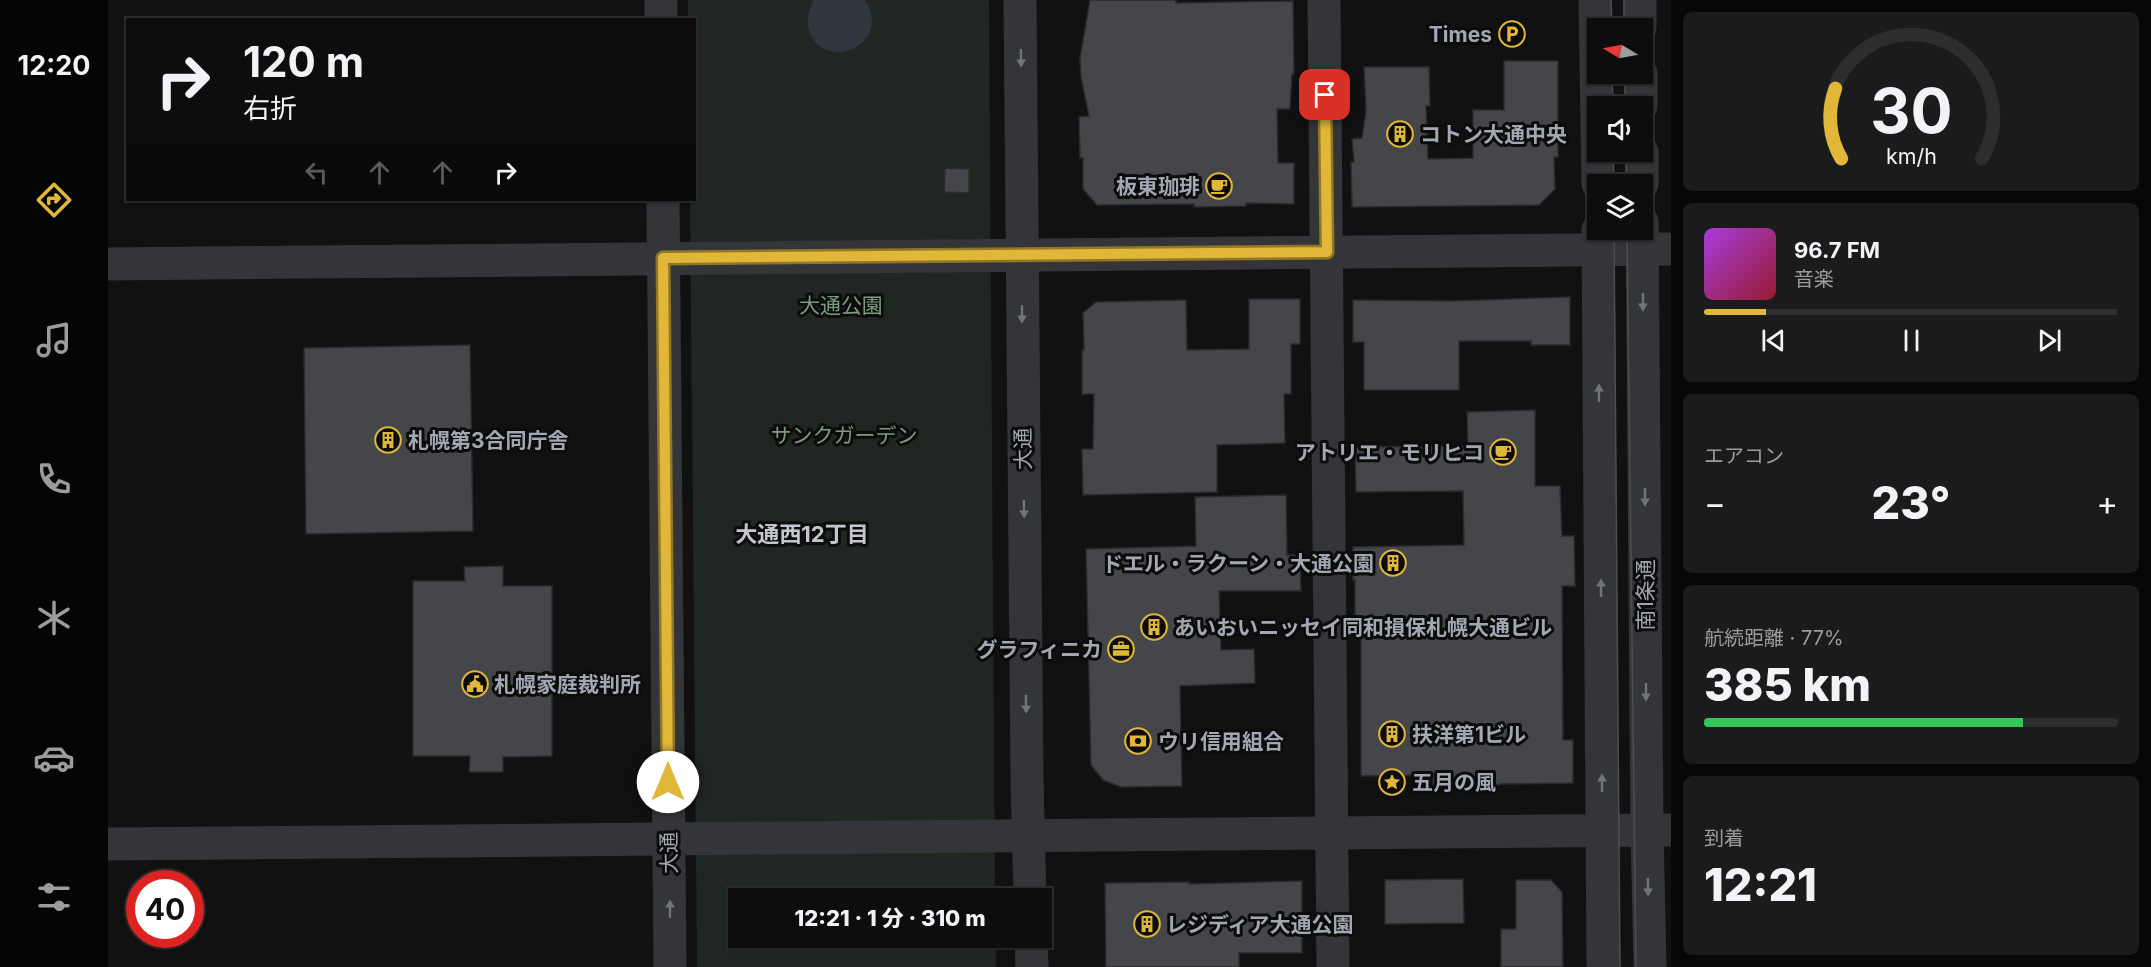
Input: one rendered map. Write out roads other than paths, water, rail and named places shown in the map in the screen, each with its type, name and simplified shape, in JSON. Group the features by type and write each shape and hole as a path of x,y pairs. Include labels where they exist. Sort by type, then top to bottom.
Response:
{"street":[{"path":"661,0 661,18"},
{"name":"大通","path":"1020,0 1030,888"},
{"path":"1324,0 1333,967"},
{"path":"1595,0 1598,174"},
{"path":"1640,0 1640,18"},
{"name":"大通","path":"663,201 670,967"},
{"path":"108,264 1327,252 1598,240 1652,241"},
{"name":"南1条通","path":"1598,240 1603,964"},
{"name":"南1条通","path":"1652,241 1659,830 1657,967"},
{"path":"108,844 1659,830"},
{"path":"1031,948 1032,967"},
{"path":"1603,964 1657,967"}],"tram line":[{"path":"1611,0 1612,18"},
{"path":"1624,0 1624,18"},
{"path":"1612,84 1613,96"},
{"path":"1625,84 1625,96"},
{"path":"1613,162 1614,174"},
{"path":"1626,162 1626,174"},
{"path":"1614,240 1620,967"},
{"path":"1627,240 1636,967"}],"place":[{"name":"Times","path":"1512,34"},
{"name":"コトン大通中央","path":"1400,134"},
{"name":"板東珈琲","path":"1219,186"},
{"name":"札幌第3合同庁舎","path":"388,440"},
{"name":"アトリエ・モリヒコ","path":"1503,452"},
{"name":"ドエル・ラクーン・大通公園","path":"1393,563"},
{"name":"あいおいニッセイ同和損保札幌大通ビル","path":"1154,627"},
{"name":"グラフィニカ","path":"1121,649"},
{"name":"札幌家庭裁判所","path":"475,684"},
{"name":"扶洋第1ビル","path":"1392,734"},
{"name":"ウリ信用組合","path":"1138,741"},
{"name":"五月の風","path":"1392,782"},
{"name":"レジディア大通公園","path":"1147,924"}],"district":[{"name":"大通西12丁目","path":"802,534"}],"park label":[{"name":"大通公園","path":"841,305"},
{"name":"サンクガーデン","path":"844,435"}]}
